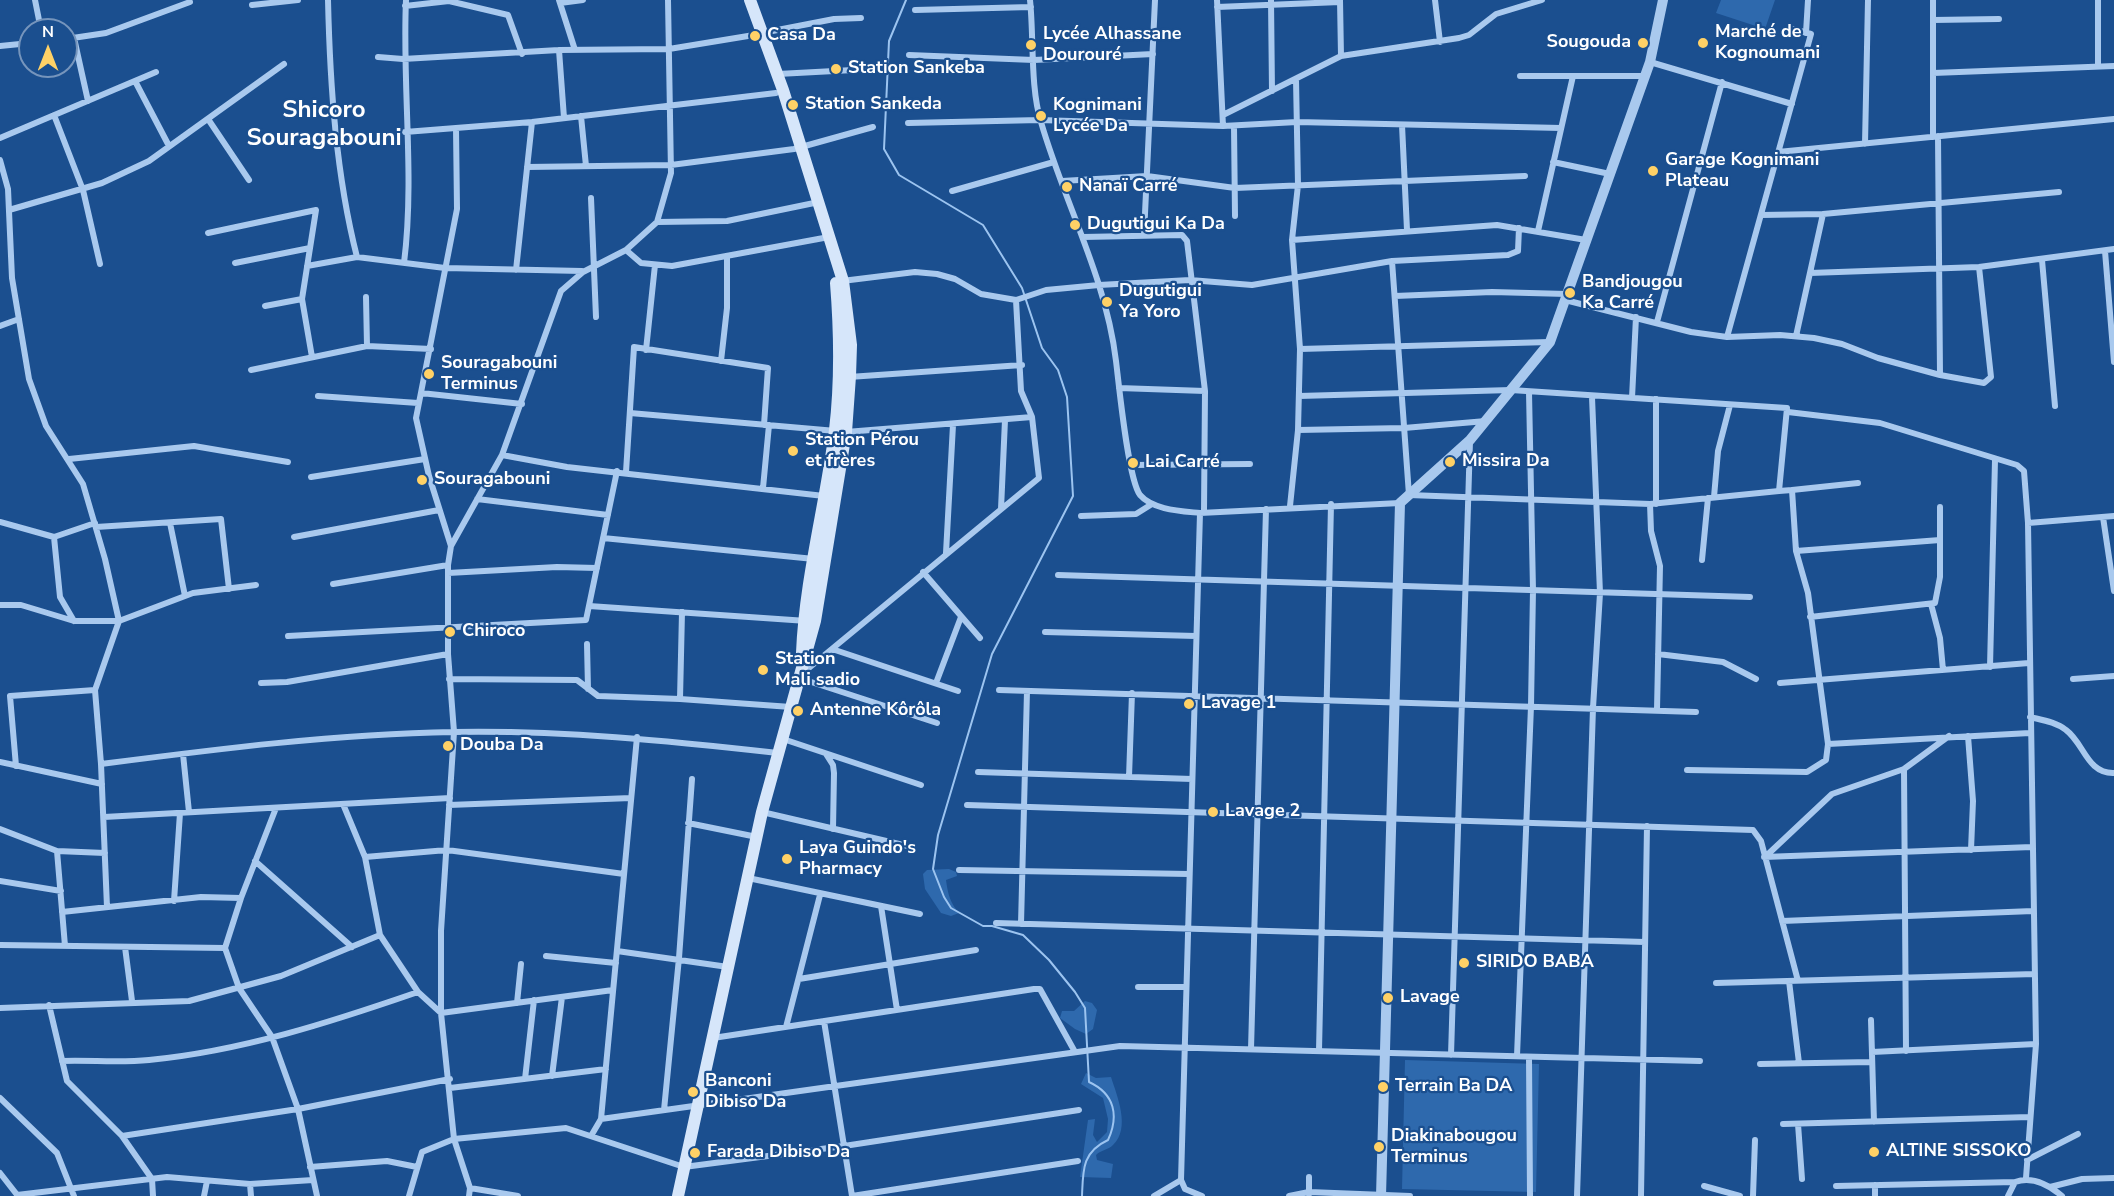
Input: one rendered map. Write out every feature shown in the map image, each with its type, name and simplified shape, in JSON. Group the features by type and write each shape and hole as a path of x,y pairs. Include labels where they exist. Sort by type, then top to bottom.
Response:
{"main road":[{"path":"678,1196 762,812 800,676 841,432 845,377 841,348 839,282 778,74 742,0"},
{"path":"750,0 776,93 798,148"},
{"path":"820,559 824,496 841,432"}],"street":[{"path":"35,0 39,18"},
{"path":"252,5 298,0"},
{"path":"328,0 330,55 347,218 357,257"},
{"path":"575,50 560,2 582,0"},
{"path":"469,1196 470,1188 454,1139 450,1079 441,1013 441,931 454,732 448,654 448,564 451,546 502,455 561,291 594,265 626,250 657,222 671,165 668,0"},
{"path":"1144,235 1155,0"},
{"path":"1435,0 1440,42"},
{"path":"1223,115 1341,56 1440,42 1469,35 1496,14 1542,0"},
{"path":"1806,33 1808,0"},
{"path":"1865,144 1868,0"},
{"path":"1933,0 1933,73 1939,203 1940,375"},
{"path":"2098,0 2098,66"},
{"path":"404,263 409,225 403,59 405,3 449,1 508,15 522,54"},
{"path":"1223,126 1217,4 1340,1 1341,56"},
{"path":"915,10 1030,3 1040,120 1083,237 1112,328 1131,465 1140,494 1152,504 1179,511 1202,512 1400,502 1470,440 1550,342 1650,62 1664,1"},
{"path":"78,37 106,33 190,2"},
{"path":"1271,2 1272,90"},
{"path":"378,57 403,59 522,54 559,50 669,50 834,19 861,18"},
{"path":"1933,20 1999,18"},
{"path":"1727,337 1811,34 1793,29"},
{"path":"0,46 18,44"},
{"path":"559,50 564,118"},
{"path":"909,55 1034,60 1153,54"},
{"path":"78,56 88,101"},
{"path":"1650,62 1792,104"},
{"path":"9,210 83,190 149,161 284,64"},
{"path":"1933,73 2114,66"},
{"path":"778,74 872,69"},
{"path":"0,138 156,72"},
{"path":"1520,76 1645,76"},
{"path":"1538,231 1573,76"},
{"path":"1290,506 1298,430 1300,349 1297,278 1292,240 1298,185 1296,79"},
{"path":"135,81 169,146"},
{"path":"1657,322 1722,82"},
{"path":"405,132 532,122 776,93"},
{"path":"54,115 83,190 100,264"},
{"path":"581,116 586,166"},
{"path":"208,119 249,180"},
{"path":"1778,152 2114,119"},
{"path":"908,123 1040,120 1149,125 1234,126 1297,122 1561,128"},
{"path":"516,270 532,122"},
{"path":"1402,125 1407,230"},
{"path":"527,167 671,165 798,148 873,126"},
{"path":"1234,126 1235,216"},
{"path":"451,546 424,459 416,417 457,209 456,128"},
{"path":"0,160 8,189 10,241 19,319 35,397 46,426 83,484 96,525 119,621 95,690 104,817 107,907"},
{"path":"952,191 1054,162"},
{"path":"1553,162 1610,174"},
{"path":"1062,181 1147,176 1235,188 1525,176"},
{"path":"0,192 8,189"},
{"path":"1761,215 1822,214 2059,192"},
{"path":"591,198 596,317"},
{"path":"657,222 727,221 815,203"},
{"path":"208,233 316,210 302,299 312,357"},
{"path":"1796,336 1822,214"},
{"path":"1292,240 1497,225 1586,240"},
{"path":"839,282 915,272 937,273 955,279 981,294 1016,300 1046,290 1099,285 1190,280 1252,285 1392,261 1516,253 1519,228"},
{"path":"1083,237 1144,235 1184,237 1189,250 1190,280 1205,391 1181,1180 1185,1189 1202,1196"},
{"path":"626,250 641,263 672,266 826,238"},
{"path":"0,243 10,241"},
{"path":"235,263 310,248"},
{"path":"1810,273 1979,267 2114,249"},
{"path":"2105,250 2114,362"},
{"path":"721,361 727,308 727,256"},
{"path":"307,266 357,257 445,268 583,272"},
{"path":"2042,260 2055,406"},
{"path":"1392,261 1409,495"},
{"path":"646,350 655,265"},
{"path":"1395,296 1492,292 1566,297 1690,332 1727,337 1796,336 1842,344 1878,358 1940,375 1984,383 1991,377 1979,267"},
{"path":"366,297 367,346"},
{"path":"265,306 302,299"},
{"path":"800,676 1039,478 1032,417 1022,391 1016,300"},
{"path":"1632,398 1636,317"},
{"path":"0,326 19,319"},
{"path":"1300,349 1550,342"},
{"path":"251,370 367,346 431,349"},
{"path":"626,472 634,347 768,368 763,489"},
{"path":"845,377 1022,365"},
{"path":"1119,388 1205,391"},
{"path":"1299,396 1511,390 1592,397 1783,406 1788,412 1880,423 2017,465 2024,471 2028,523 2036,1044 2026,1178"},
{"path":"1517,1056 1532,706 1533,590 1529,392"},
{"path":"421,393 522,404"},
{"path":"318,396 418,404"},
{"path":"1578,1196 1593,708 1600,593 1592,397"},
{"path":"1656,399 1651,531 1660,566 1657,710"},
{"path":"1702,560 1718,452 1730,405"},
{"path":"1779,491 1788,412"},
{"path":"630,414 841,432 1032,417"},
{"path":"1001,509 1005,420"},
{"path":"1298,430 1404,428 1486,421"},
{"path":"946,554 953,425"},
{"path":"1451,1055 1470,440"},
{"path":"69,459 194,446 288,462"},
{"path":"502,455 567,467 824,496"},
{"path":"311,477 424,459"},
{"path":"1990,667 1995,460"},
{"path":"1131,465 1250,464"},
{"path":"288,636 586,620 617,471"},
{"path":"1409,495 1653,504 1858,483"},
{"path":"1687,770 1807,772 1826,760 1828,744 1808,594 1796,551 1792,490"},
{"path":"477,499 608,515"},
{"path":"1381,1196 1400,502"},
{"path":"1081,516 1136,514 1152,504"},
{"path":"1319,1051 1330,504"},
{"path":"1810,617 1932,604 1938,596 1940,507"},
{"path":"1251,1049 1266,509"},
{"path":"294,537 440,510"},
{"path":"2028,523 2114,516"},
{"path":"2103,517 2114,591"},
{"path":"0,522 54,537 96,525 221,519 229,589"},
{"path":"170,523 185,597"},
{"path":"54,537 60,597 75,621"},
{"path":"603,538 820,559"},
{"path":"1796,551 1940,540"},
{"path":"333,584 448,564"},
{"path":"448,573 557,567 597,568"},
{"path":"923,572 980,638"},
{"path":"1058,574 1750,597"},
{"path":"0,605 21,604 75,621 119,621 185,597 256,585"},
{"path":"1932,604 1940,638 1943,670"},
{"path":"589,606 810,621"},
{"path":"680,699 682,612"},
{"path":"936,683 962,617"},
{"path":"1045,632 1196,636"},
{"path":"587,644 588,688"},
{"path":"832,649 958,691"},
{"path":"261,683 287,682 448,654"},
{"path":"1658,654 1723,662 1756,679"},
{"path":"1780,682 2029,663"},
{"path":"800,676 937,723"},
{"path":"2073,679 2114,676"},
{"path":"449,679 577,680 598,696 791,707"},
{"path":"16,766 10,696 95,690"},
{"path":"999,690 1696,711"},
{"path":"1022,924 1027,691"},
{"path":"1130,777 1132,693"},
{"path":"2030,717 2068,730 2089,761 2104,772 2114,773"},
{"path":"101,764 290,740 454,732 637,737 779,754"},
{"path":"1828,744 2030,733"},
{"path":"1764,857 1832,794 1904,770 1948,736"},
{"path":"1968,736 1973,801 1971,850"},
{"path":"591,1136 601,1119 637,737"},
{"path":"783,739 921,785"},
{"path":"183,754 189,812"},
{"path":"826,754 833,765 834,773 833,829"},
{"path":"0,762 102,784"},
{"path":"1904,770 1906,1051"},
{"path":"978,772 1192,779"},
{"path":"664,1110 679,958 692,779"},
{"path":"104,817 343,804 631,798"},
{"path":"343,804 365,857 380,935 418,992 441,1013 613,990"},
{"path":"967,805 1753,830 1758,833 1798,981"},
{"path":"276,808 241,898 225,948 239,988 272,1037 298,1109 317,1196"},
{"path":"762,812 912,847"},
{"path":"174,901 180,813"},
{"path":"688,823 757,837"},
{"path":"1641,1196 1647,826"},
{"path":"0,829 57,851 105,853"},
{"path":"1764,857 2032,848"},
{"path":"365,857 447,850 624,874"},
{"path":"57,851 65,946"},
{"path":"255,861 352,947"},
{"path":"959,870 1189,874"},
{"path":"748,878 820,895 920,914"},
{"path":"0,881 61,891"},
{"path":"786,1027 820,895"},
{"path":"62,912 201,897 241,898"},
{"path":"881,906 897,1010"},
{"path":"1782,921 2033,911"},
{"path":"996,923 1645,942"},
{"path":"0,1008 132,1001 189,1001 281,976 380,935"},
{"path":"0,945 225,948"},
{"path":"125,947 132,1001"},
{"path":"799,979 976,950"},
{"path":"617,951 728,966"},
{"path":"546,956 616,963"},
{"path":"517,1003 521,964"},
{"path":"1716,983 2035,974"},
{"path":"1789,981 1798,1063"},
{"path":"1138,987 1186,987"},
{"path":"713,1038 1040,989 1075,1052"},
{"path":"62,1061 148,1060 272,1037 308,1029 418,992"},
{"path":"552,1076 562,997"},
{"path":"525,1079 534,1000"},
{"path":"49,1005 67,1081 122,1136 152,1179 153,1196"},
{"path":"1871,1020 1874,1122"},
{"path":"824,1021 852,1196 1078,1161"},
{"path":"1872,1052 2036,1044"},
{"path":"601,1119 1120,1046 1700,1061"},
{"path":"1529,1057 1530,1196"},
{"path":"1760,1064 1872,1062"},
{"path":"450,1088 606,1069"},
{"path":"122,1136 298,1109 450,1079"},
{"path":"0,1098 57,1153 74,1196"},
{"path":"409,1196 422,1152 454,1139 566,1128 684,1167 844,1146 1079,1110"},
{"path":"1783,1124 2030,1117"},
{"path":"1798,1124 1802,1179"},
{"path":"2027,1160 2078,1134"},
{"path":"1753,1196 1755,1140"},
{"path":"310,1167 387,1161 417,1167"},
{"path":"0,1173 18,1195 70,1186 166,1177 250,1184 313,1180"},
{"path":"1309,1177 1309,1194"},
{"path":"1836,1186 2015,1182 2026,1178 2050,1186 2062,1196"},
{"path":"2050,1186 2082,1179 2114,1178"},
{"path":"1154,1196 1181,1180"},
{"path":"204,1196 207,1181"},
{"path":"2008,1196 2015,1182"},
{"path":"250,1184 251,1196"},
{"path":"1875,1185 1875,1196"},
{"path":"1704,1186 1723,1194 1740,1196"},
{"path":"470,1188 518,1196"},
{"path":"1289,1196 1309,1194 1410,1196"}],"shaded area":[{"path":"1721,0 1775,0 1765,29 1716,13"},
{"path":"949,869 956,872 957,876 946,880 953,906 959,913 951,916 941,913 925,889 923,874 927,870"},
{"path":"1085,1001 1092,1003 1097,1010 1093,1029 1086,1034 1060,1018 1062,1011 1074,1011"},
{"path":"1405,1060 1539,1064 1536,1192 1402,1189"},
{"path":"1086,1073 1096,1078 1111,1077 1119,1102 1122,1121 1118,1138 1111,1147 1096,1155 1097,1160 1113,1164 1111,1178 1080,1177 1088,1120 1095,1119 1093,1135 1097,1142 1107,1132 1108,1119 1103,1098 1081,1084"}],"waterway":[{"path":"906,0 889,41 884,149 899,175 983,225 1022,288 1042,348 1058,370 1067,397 1073,496 992,654 938,835 933,869 951,908 983,926 992,926 1023,935 1049,960 1085,1008 1089,1082 1098,1087 1109,1099 1114,1114 1108,1140 1093,1150 1086,1163 1082,1196"}],"place":[{"name":"Casa Da","path":"755,36"},
{"name":"Sougouda","path":"1643,43"},
{"name":"Marché de Kognoumani","path":"1703,43"},
{"name":"Lycée Alhassane Dourouré","path":"1031,45"},
{"name":"Station Sankeba","path":"836,69"},
{"name":"Station Sankeda","path":"793,105"},
{"name":"Kognimani Lycée Da","path":"1041,116"},
{"name":"Garage Kognimani Plateau","path":"1653,171"},
{"name":"Nanaï Carré","path":"1067,187"},
{"name":"Dugutigui Ka Da","path":"1075,225"},
{"name":"Bandjougou Ka Carré","path":"1570,293"},
{"name":"Dugutigui Ya Yoro","path":"1107,302"},
{"name":"Souragabouni Terminus","path":"429,374"},
{"name":"Station Pérou et frères","path":"793,451"},
{"name":"Missira Da","path":"1450,462"},
{"name":"Lai Carré","path":"1133,463"},
{"name":"Souragabouni","path":"422,480"},
{"name":"Chiroco","path":"450,632"},
{"name":"Station Mali sadio","path":"763,670"},
{"name":"Lavage 1","path":"1189,704"},
{"name":"Antenne Kôrôla","path":"798,711"},
{"name":"Douba Da","path":"448,746"},
{"name":"Lavage 2","path":"1213,812"},
{"name":"Laya Guindo's Pharmacy","path":"787,859"},
{"name":"SIRIDO BABA","path":"1464,963"},
{"name":"Lavage","path":"1388,998"},
{"name":"Terrain Ba DA","path":"1383,1087"},
{"name":"Banconi Dibiso Da","path":"693,1092"},
{"name":"Diakinabougou Terminus","path":"1379,1147"},
{"name":"ALTINE SISSOKO","path":"1874,1152"},
{"name":"Farada Dibiso Da","path":"695,1153"}],"district":[{"name":"Shicoro Souragabouni","path":"324,125"}]}
